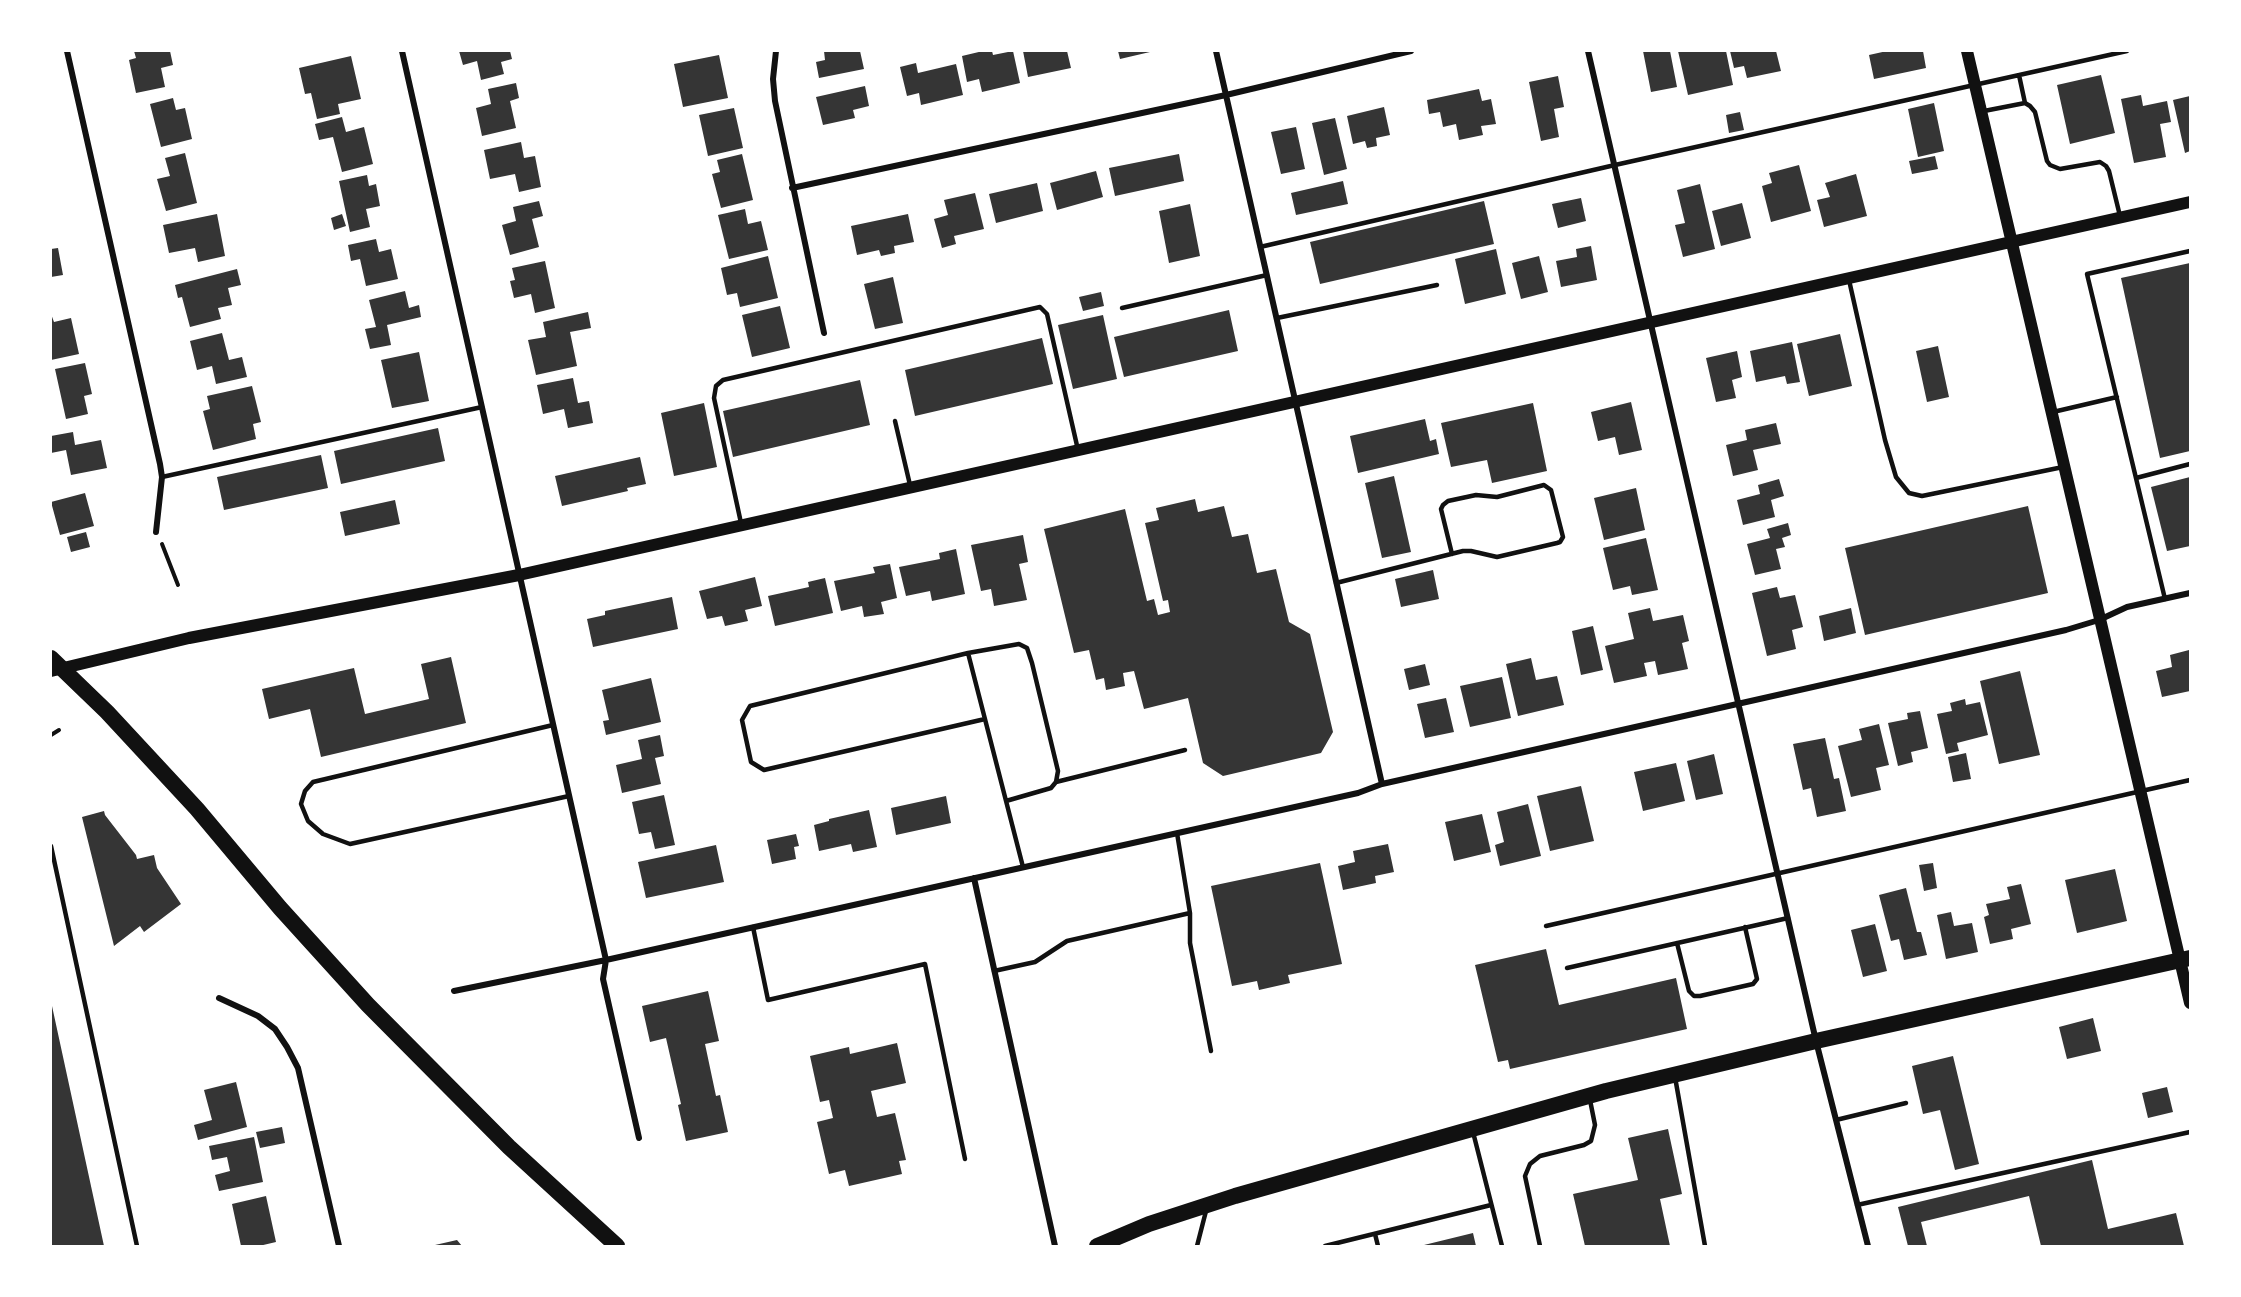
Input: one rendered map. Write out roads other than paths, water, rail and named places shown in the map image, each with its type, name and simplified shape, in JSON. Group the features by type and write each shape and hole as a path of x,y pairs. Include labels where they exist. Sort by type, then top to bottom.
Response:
{"highway":[{"path":"55,666 107,712 197,809 280,908 368,1005 509,1147 617,1246"},
{"path":"1097,1246 1149,1224 1207,1206 1589,1095 1816,1041 2185,960"}],"main road":[{"path":"1967,51 2140,792 2185,960 2190,1004"},
{"path":"55,666 519,574 2190,202"}],"street":[{"path":"68,51 162,477 156,532"},
{"path":"402,51 606,960 603,979 639,1138"},
{"path":"776,51 773,79 775,101 824,333"},
{"path":"1216,51 1382,784"},
{"path":"792,188 1226,95 1411,51"},
{"path":"1588,51 1816,1041 1868,1246"},
{"path":"454,991 606,960 1358,793 1382,784 2054,633 2099,620 2127,607 2190,593"},
{"path":"974,878 1055,1246"},
{"path":"219,998 258,1016 275,1029 298,1068 339,1246"}],"lane":[{"path":"1260,247 2127,51"},
{"path":"2019,75 2025,103"},
{"path":"1981,112 2025,103 2030,106 2035,112 2050,165 2060,170 2100,162 2106,166 2121,218"},
{"path":"2165,599 2087,274 2190,251"},
{"path":"1122,308 1267,275"},
{"path":"1848,278 1885,440 1896,477 1909,493 1922,496 2063,467"},
{"path":"1277,318 1437,285"},
{"path":"741,525 714,398 716,386 723,380 1028,309 1040,307 1047,314 1078,450"},
{"path":"2051,413 2117,397"},
{"path":"162,477 482,407"},
{"path":"895,421 911,488"},
{"path":"2136,478 2190,464"},
{"path":"1336,583 1452,554 1471,551 1484,556 1497,557 1560,542 1563,537 1551,490 1544,485 1497,497 1476,495 1448,501 1441,509 1452,554"},
{"path":"985,719 764,770 752,762 742,720 750,706 968,653 1019,644 1027,648 1058,771 1056,782 1051,788 1006,801"},
{"path":"968,653 1023,867"},
{"path":"553,725 313,782 305,791 301,804 308,821 323,834 350,844 569,796"},
{"path":"1056,782 1185,750"},
{"path":"1546,926 2190,780"},
{"path":"1177,833 1190,913 1190,943 1211,1051"},
{"path":"51,846 136,1246"},
{"path":"994,971 1035,962 1067,941 1190,913"},
{"path":"1567,968 1788,918"},
{"path":"753,927 768,1000 925,964 965,1159"},
{"path":"1677,943 1689,991 1694,996 1753,984 1757,979 1745,927"},
{"path":"1675,1074 1705,1246"},
{"path":"1540,1246 1525,1176 1530,1164 1540,1156 1584,1145 1591,1141 1595,1125 1589,1095"},
{"path":"1836,1120 1906,1103"},
{"path":"1472,1128 1502,1246"},
{"path":"1857,1205 2190,1132"},
{"path":"1325,1246 1491,1205"},
{"path":"1197,1246 1207,1206"},
{"path":"1375,1234 1378,1246"}]}
